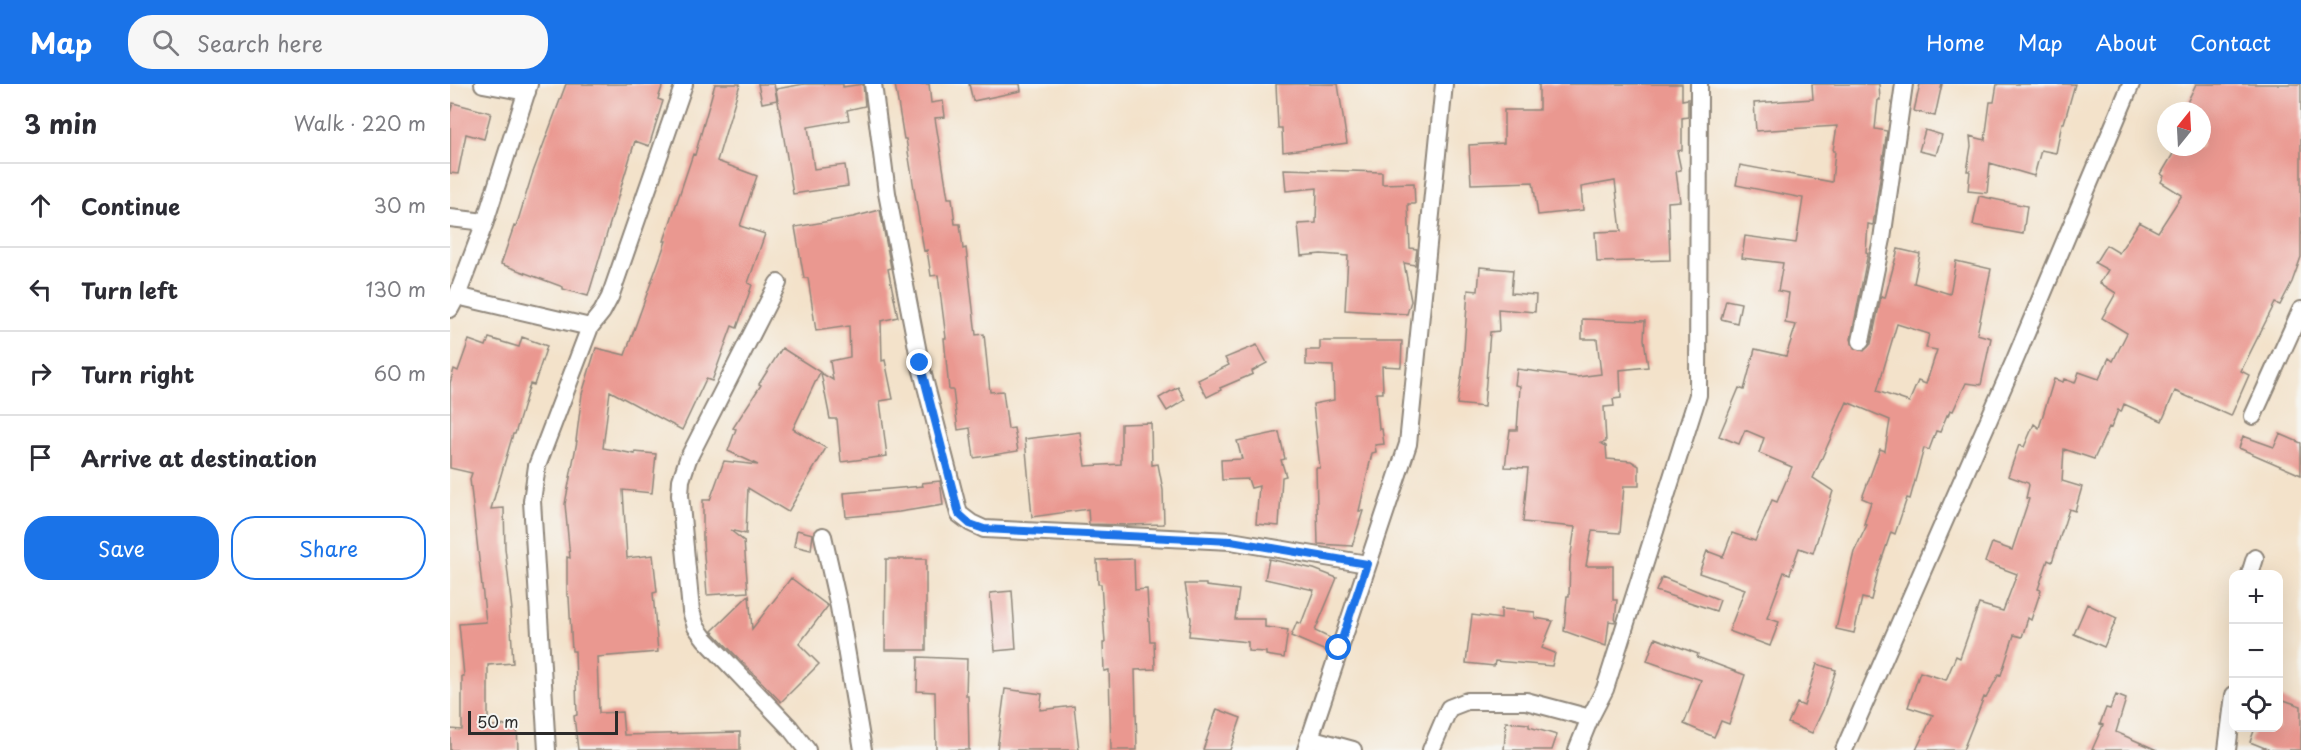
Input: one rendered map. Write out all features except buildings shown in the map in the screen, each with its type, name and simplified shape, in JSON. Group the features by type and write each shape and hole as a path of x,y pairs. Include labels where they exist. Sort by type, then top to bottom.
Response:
{"street":[{"path":"483,84 528,88 485,222 454,302 590,327"},
{"path":"547,750 532,501 537,466 590,327 610,297 684,84"},
{"path":"873,84 887,193 920,363 959,514 970,524 984,529 1231,541 1367,564"},
{"path":"1353,750 1308,744 1408,444 1444,84"},
{"path":"1577,750 1605,689 1696,406 1698,395 1699,84"},
{"path":"1861,341 1882,239 1904,84"},
{"path":"1844,750 2014,362 2131,84"},
{"path":"450,218 485,222"},
{"path":"778,283 688,459 681,480 680,495 692,611 696,627 807,750"},
{"path":"2253,416 2301,310"},
{"path":"823,536 839,607 863,750"},
{"path":"1431,750 1449,708 1467,701 1526,701 1590,718"},
{"path":"2227,750 2229,732"}],"route":[{"path":"920,363 959,514 970,524 984,529 1231,541 1367,564 1339,648"}]}
